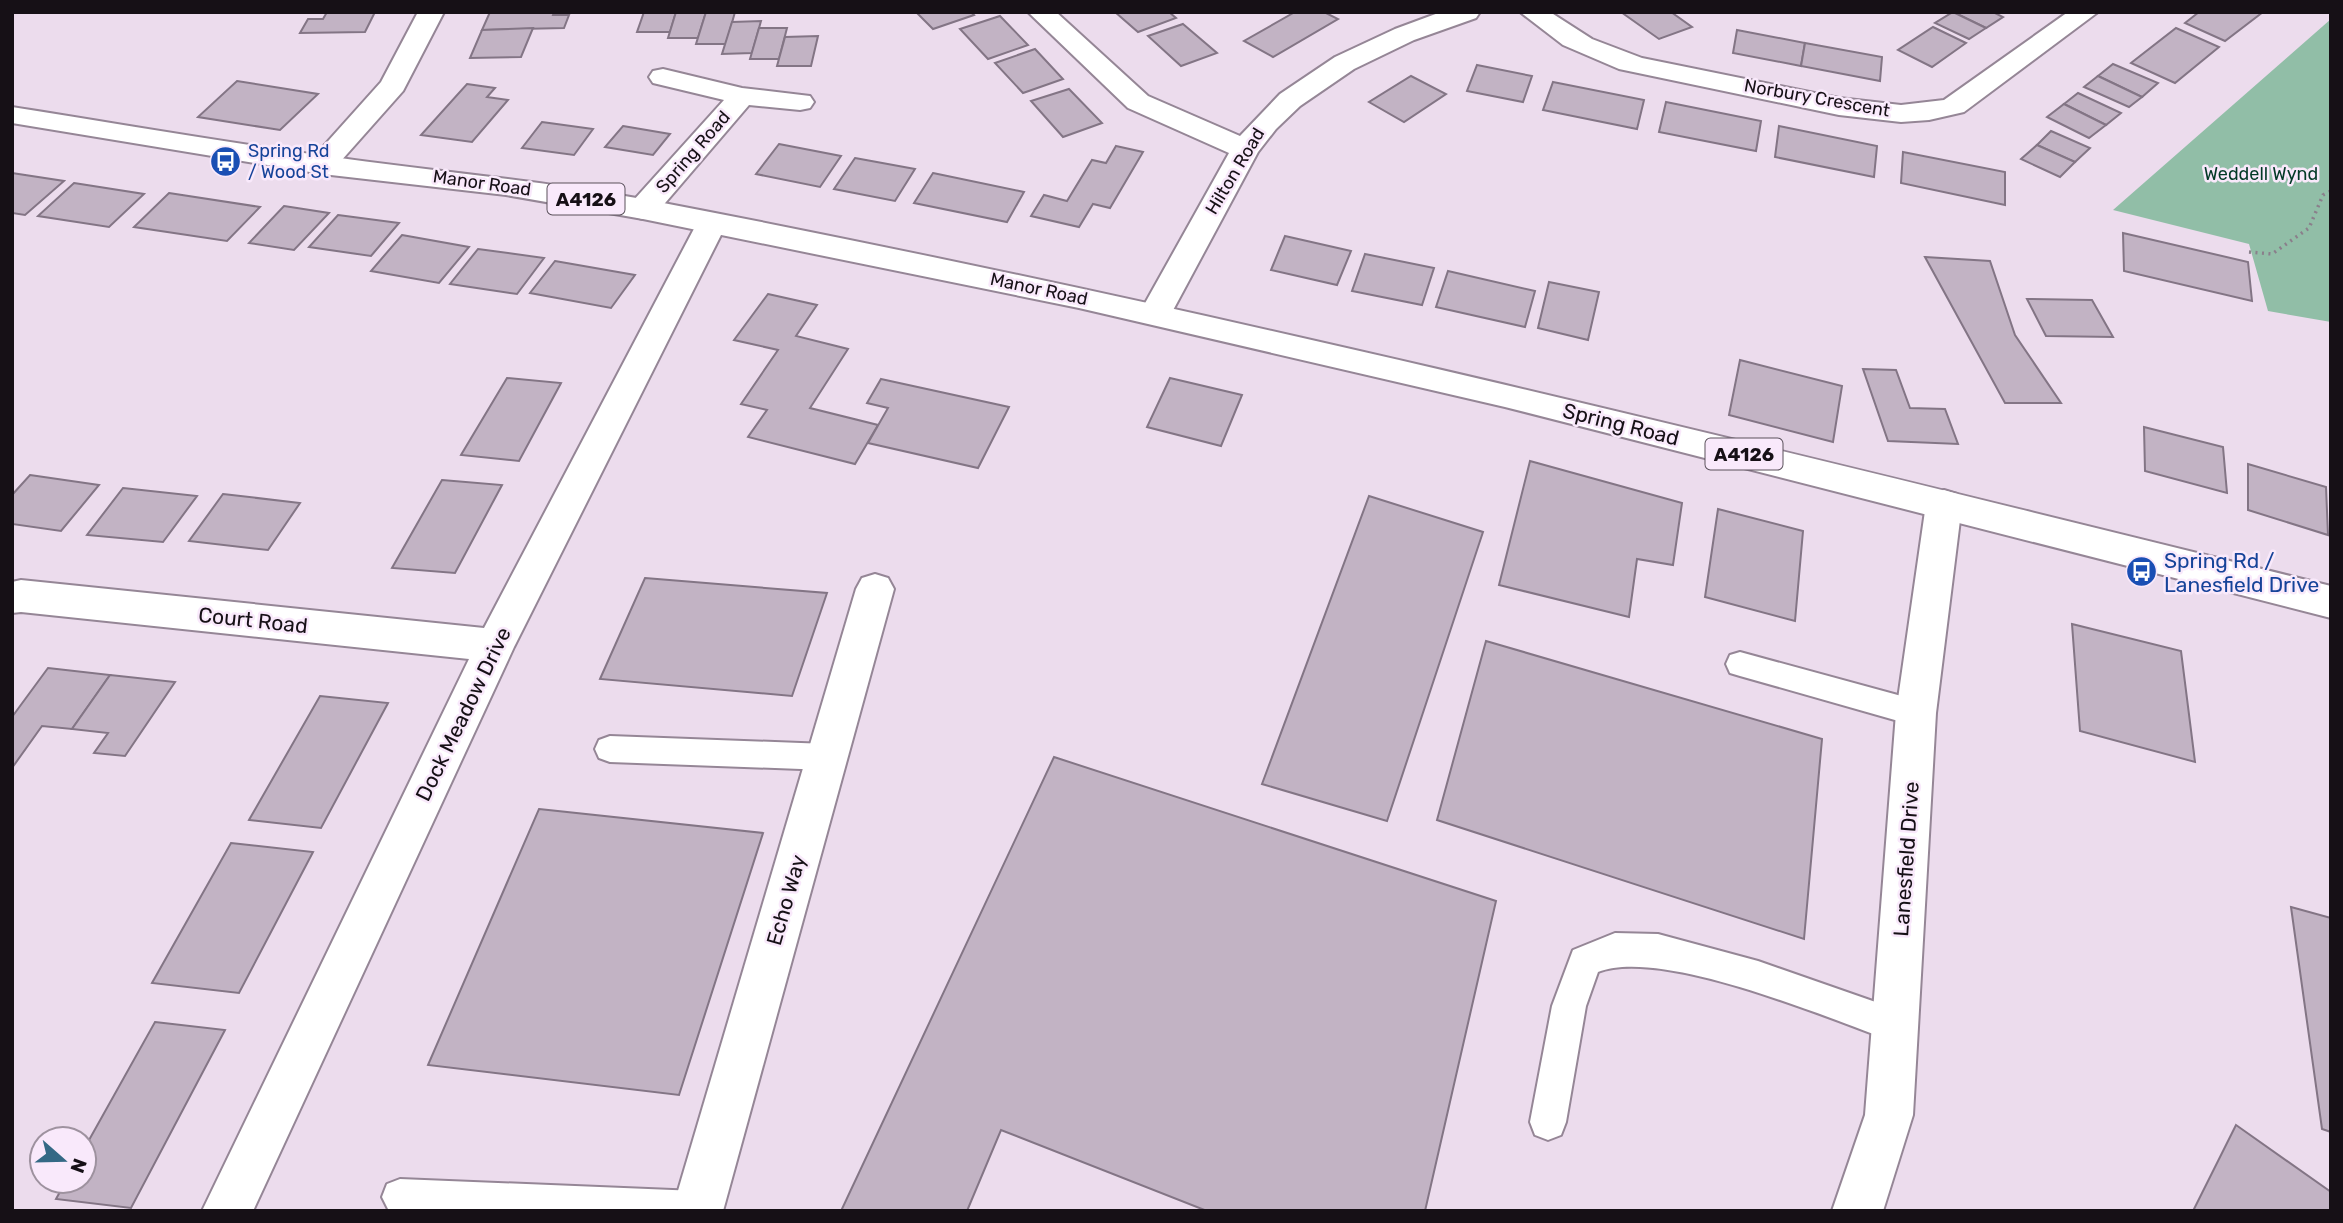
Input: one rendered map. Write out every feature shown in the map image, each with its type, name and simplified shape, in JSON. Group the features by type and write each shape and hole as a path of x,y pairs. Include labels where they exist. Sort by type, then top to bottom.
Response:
{"street":[{"path":"322,165 393,85 430,12"},
{"path":"1041,12 1138,102 1245,149"},
{"name":"Norbury Crescent","path":"1533,12 1561,34 1617,60 1864,109 1910,114 1935,112 1954,106 2085,12"},
{"name":"Hilton Road","path":"1154,314 1245,149 1263,123 1307,84 1388,41 1452,14"},
{"name":"Spring Road","path":"663,77 742,96 800,102"},
{"name":"Spring Road","path":"643,209 742,96"},
{"name":"Manor Road","path":"12,115 322,165 506,186 643,209 1154,314"},
{"name":"Dock Meadow Drive","path":"227,1211 495,645 712,223"},
{"name":"Spring Road","path":"1154,314 1505,395 2331,602"},
{"name":"Lanesfield Drive","path":"1857,1211 1889,1115 1916,713 1944,504"},
{"name":"Echo Way","path":"697,1210 875,589"},
{"name":"Court Road","path":"12,598 22,596 495,645"}],"lane":[{"path":"1740,664 1916,713"},
{"path":"610,748 827,757"},
{"path":"1548,1122 1569,1006 1585,961 1615,949 1658,950 1758,977 1895,1025"},
{"path":"400,1197 697,1210"}],"path":[{"path":"2249,252 2272,254 2309,228 2323,195 2331,191"}],"green space":[{"name":"Weddell Wynd","path":"2331,19 2331,322 2268,311 2249,244 2113,210"}],"building":[{"path":"327,12 375,12 365,32 300,33 308,19 323,19"},
{"path":"490,12 554,12 553,15 569,15 564,28 482,30"},
{"path":"644,12 676,12 670,32 637,32"},
{"path":"676,12 706,12 698,38 668,38"},
{"path":"706,12 735,12 726,44 696,44"},
{"path":"916,12 971,12 974,15 933,29"},
{"path":"1115,12 1169,12 1176,18 1138,32"},
{"path":"1295,12 1324,12 1338,19 1273,57 1244,41"},
{"path":"1621,12 1671,12 1692,27 1659,39"},
{"path":"1953,12 1993,12 2003,17 1986,28"},
{"path":"1953,12 1986,28 1969,39 1935,23"},
{"path":"2199,12 2263,12 2225,41 2185,23"},
{"path":"1000,16 1028,45 988,59 960,29"},
{"path":"761,21 752,53 722,54 732,22"},
{"path":"1183,24 1217,53 1181,66 1148,36"},
{"path":"1933,27 1966,43 1932,67 1898,50"},
{"path":"533,28 521,57 470,58 482,30"},
{"path":"759,28 787,28 779,59 750,59"},
{"path":"2176,28 2219,47 2175,83 2131,63"},
{"path":"1737,30 1805,43 1801,66 1733,53"},
{"path":"818,36 811,66 777,66 785,37"},
{"path":"1805,43 1882,57 1880,81 1801,66"},
{"path":"1035,49 1063,79 1023,93 995,63"},
{"path":"2113,64 2158,83 2142,97 2098,76"},
{"path":"1477,65 1532,76 1523,102 1467,91"},
{"path":"1411,76 1446,94 1404,122 1369,102"},
{"path":"2098,76 2142,97 2129,107 2084,87"},
{"path":"237,81 318,94 280,130 198,117"},
{"path":"1553,82 1644,100 1637,129 1543,110"},
{"path":"467,84 495,88 487,97 508,100 472,142 421,135"},
{"path":"1069,89 1102,123 1063,137 1031,101"},
{"path":"2078,93 2121,113 2106,125 2064,104"},
{"path":"1666,102 1761,121 1756,151 1659,132"},
{"path":"2064,104 2106,125 2089,138 2047,117"},
{"path":"542,122 593,129 574,155 522,148"},
{"path":"623,126 670,134 653,155 605,147"},
{"path":"1779,126 1877,146 1874,177 1775,157"},
{"path":"2051,131 2090,148 2075,162 2037,145"},
{"path":"779,144 841,156 820,187 756,174"},
{"path":"2037,145 2075,162 2060,177 2021,159"},
{"path":"1116,146 1143,152 1110,208 1093,204 1079,227 1031,216 1044,195 1067,201 1092,160 1106,163"},
{"path":"1903,152 2005,172 2005,205 1901,183"},
{"path":"855,158 915,169 895,201 834,189"},
{"path":"12,173 64,181 25,215 12,213"},
{"path":"933,173 1024,192 1007,222 914,203"},
{"path":"74,183 144,194 109,227 38,216"},
{"path":"169,193 260,207 227,241 134,227"},
{"path":"284,206 329,213 294,250 249,243"},
{"path":"338,215 399,223 371,256 309,247"},
{"path":"2123,233 2248,262 2252,301 2124,271"},
{"path":"402,235 469,247 439,283 371,271"},
{"path":"1285,236 1351,251 1337,285 1271,270"},
{"path":"478,249 544,258 517,294 450,284"},
{"path":"1365,254 1434,268 1422,305 1352,291"},
{"path":"1925,257 1990,261 2015,335 2061,403 2005,403"},
{"path":"555,261 635,275 611,308 530,293"},
{"path":"1448,271 1535,291 1525,327 1436,307"},
{"path":"1549,282 1599,292 1588,340 1538,328"},
{"path":"768,294 817,305 796,336 848,349 810,408 878,425 855,464 748,437 767,410 741,404 778,350 734,340"},
{"path":"2027,299 2092,300 2113,337 2046,336"},
{"path":"1740,360 1842,386 1833,442 1729,415"},
{"path":"1863,369 1896,370 1910,408 1945,409 1958,444 1888,441"},
{"path":"507,378 561,383 519,461 461,455"},
{"path":"1170,378 1242,395 1221,446 1147,427"},
{"path":"881,379 1009,407 978,468 868,443 888,408 867,403"},
{"path":"2144,427 2223,447 2227,493 2145,471"},
{"path":"1530,461 1682,503 1673,565 1637,559 1629,617 1499,585"},
{"path":"2248,464 2326,487 2328,535 2248,510"},
{"path":"30,475 99,485 61,531 12,524 12,495"},
{"path":"442,480 502,485 455,573 392,568"},
{"path":"123,488 197,496 163,542 87,535"},
{"path":"223,494 300,503 268,550 189,541"},
{"path":"1369,496 1483,532 1387,821 1262,784"},
{"path":"1718,509 1803,531 1795,621 1705,597"},
{"path":"645,578 827,593 792,696 600,679"},
{"path":"2072,624 2181,651 2195,762 2080,731"},
{"path":"1486,641 1822,739 1804,939 1437,820"},
{"path":"48,668 110,675 72,729 42,726 12,768 12,717"},
{"path":"110,675 175,682 125,756 94,753 108,733 72,729"},
{"path":"320,696 388,703 321,828 249,820"},
{"path":"1054,757 1496,901 1425,1211 1207,1211 1001,1130 967,1211 841,1211"},
{"path":"539,809 763,833 679,1095 428,1065"},
{"path":"231,843 313,852 239,993 152,983"},
{"path":"2291,907 2331,918 2331,1132 2322,1129"},
{"path":"155,1022 225,1030 131,1208 56,1199 58,1195 98,1195 97,1125"},
{"path":"2236,1125 2331,1192 2331,1211 2193,1211"}],"place":[{"name":"Spring Rd / Wood St","path":"225,161"},
{"name":"Spring Rd / Lanesfield Drive","path":"2141,572"}]}
